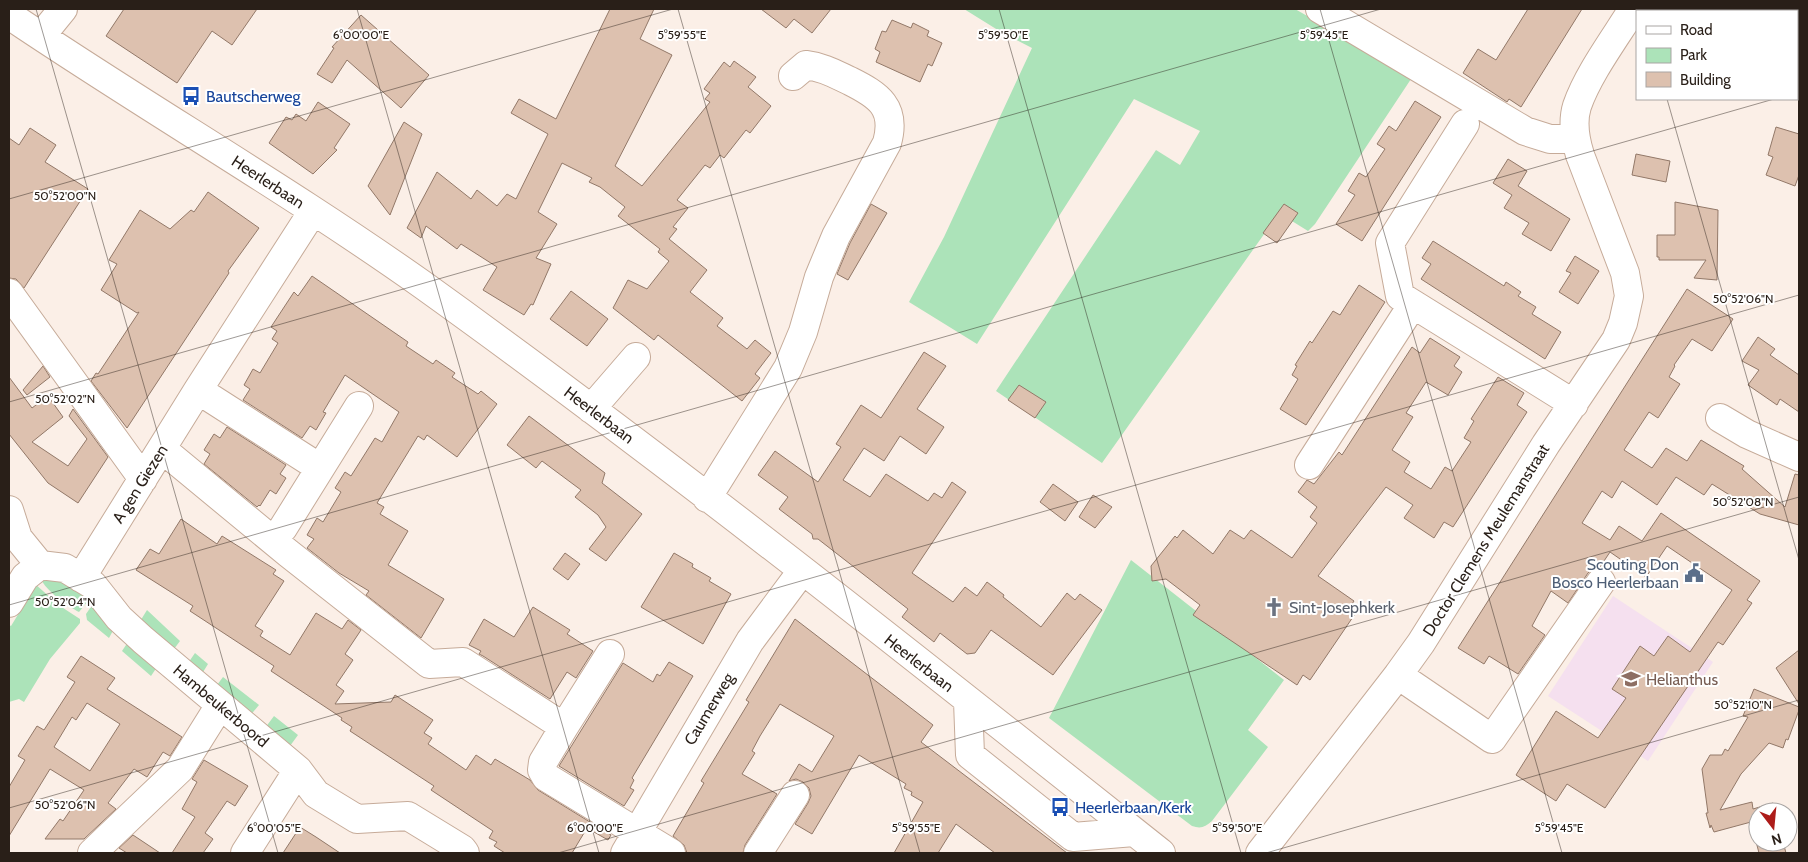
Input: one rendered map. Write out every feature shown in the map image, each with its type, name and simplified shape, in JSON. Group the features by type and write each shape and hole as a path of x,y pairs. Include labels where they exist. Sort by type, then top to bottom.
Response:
{"street":[{"path":"41,36 63,9"},
{"path":"1320,9 1472,114 1550,139 1575,140"},
{"name":"Doctor Clemens Meulemanstraat","path":"1260,853 1421,643 1616,340 1627,310 1629,296 1625,273 1575,140 1575,124 1577,107 1584,90 1633,9"},
{"name":"Heerlerbaan","path":"9,15 313,211 419,283 591,409 708,498 1161,853"},
{"path":"708,498 788,368 803,332 819,277 836,236 887,143 890,132 887,109 872,92 816,66 806,65 793,76"},
{"path":"1472,114 1390,243 1400,296 1574,404"},
{"name":"A gen Giezen","path":"81,578 198,390 313,211"},
{"path":"9,293 143,478"},
{"path":"1309,465 1412,304"},
{"path":"591,409 636,357"},
{"path":"198,390 320,468"},
{"path":"283,528 359,406"},
{"path":"1720,418 1747,434 1799,458"},
{"path":"162,449 288,553 430,664 463,662 564,727"},
{"path":"9,510 18,538 40,565 25,577 9,603"},
{"name":"Hambeukerboord","path":"40,565 65,568 94,585 119,618 298,770 316,794 357,819 408,816 462,848 465,853"},
{"name":"Caumerweg","path":"631,842 750,641 802,571"},
{"path":"1398,675 1492,739 1601,582"},
{"path":"610,654 543,762 542,770 546,777 631,842 671,853"},
{"path":"968,701 970,755 1073,836 1134,832"},
{"path":"92,853 180,769 220,705"},
{"path":"245,853 298,770"},
{"path":"758,853 795,795"}],"shaded area":[{"name":"Helianthus","path":"1613,596 1713,662 1648,761 1548,696"}],"green space":[{"path":"964,9 1295,9 1413,76 1315,224 1308,231 1279,213 1102,463 996,391 1156,150 1180,165 1200,131 1134,99 977,344 909,302 944,237 1032,48 1001,32"},
{"path":"1131,560 1284,680 1248,730 1268,747 1212,821 1203,827 1192,826 1049,718"},
{"path":"46,574 92,596 79,612 47,588 41,579"},
{"path":"35,584 60,606 80,619 80,623 50,659 24,702 19,699 9,702 9,625 11,626"},
{"path":"95,601 116,625 109,638 87,620 86,614"},
{"path":"147,610 180,641 171,653 139,623"},
{"path":"130,639 159,664 151,676 122,651"},
{"path":"195,653 208,664 200,677 186,666"},
{"path":"223,677 259,705 249,717 214,689"},
{"path":"274,716 298,735 290,746 265,728"}],"building":[{"path":"124,9 257,9 232,45 212,31 177,83 106,36"},
{"path":"610,9 654,9 640,39 672,55 615,166 642,186 710,102 705,99 710,93 704,89 724,62 730,67 734,61 756,77 748,87 771,106 750,133 746,130 724,158 720,155 710,168 705,165 677,200 688,208 673,227 677,229 669,239 707,270 690,292 723,318 717,326 747,349 755,340 771,353 755,374 760,378 742,401 658,335 654,340 613,308 628,280 647,289 669,261 658,252 660,249 618,216 625,207 600,187 589,182 592,178 562,163 538,212 557,224 536,258 551,264 533,305 531,304 524,315 483,290 497,267 461,244 457,249 426,226 421,238 407,228 437,172 471,199 477,190 497,206 507,194 516,199 548,134 511,113 519,99 556,119"},
{"path":"761,9 831,9 812,33 794,19 786,28"},
{"path":"1528,9 1582,9 1521,107 1509,99 1507,102 1463,73 1478,49 1496,60"},
{"path":"361,15 429,75 401,108 347,60 332,83 317,74 334,48 332,47"},
{"path":"892,20 911,28 913,23 929,31 927,36 942,43 932,66 928,64 920,82 876,62 880,52 875,49 882,31 886,32"},
{"path":"1415,101 1441,117 1362,241 1336,224 1355,195 1348,191 1359,173 1366,177 1385,149 1377,144 1389,126 1396,131"},
{"path":"318,102 350,124 334,148 337,150 313,174 269,143 286,117 292,120 296,114 306,121"},
{"path":"404,122 422,134 390,215 368,186"},
{"path":"1776,127 1799,134 1799,175 1795,186 1766,175 1773,157 1768,155"},
{"path":"30,128 56,145 45,162 88,189 24,288 16,279 9,278 9,138 19,145"},
{"path":"1636,154 1670,161 1666,182 1632,175"},
{"path":"1508,159 1527,171 1518,186 1570,219 1551,251 1522,234 1529,223 1504,208 1512,195 1493,183"},
{"path":"208,192 259,228 228,271 229,273 127,428 91,381 96,373 98,374 139,312 137,313 101,290 117,264 109,260 140,210 170,229 191,210 194,212"},
{"path":"1675,202 1718,210 1717,280 1694,278 1706,260 1659,260 1659,257 1657,257 1657,235 1675,235"},
{"path":"871,204 887,213 848,280 837,274 850,243"},
{"path":"1284,204 1298,213 1277,243 1263,233"},
{"path":"1433,241 1504,286 1506,282 1521,292 1518,296 1536,307 1532,314 1561,332 1545,359 1421,279 1431,264 1422,258"},
{"path":"1575,256 1599,271 1578,304 1559,292 1571,273 1566,271"},
{"path":"312,276 408,342 406,346 433,364 436,360 455,373 452,377 478,394 481,391 497,404 457,457 427,435 424,440 418,436 377,503 384,507 380,514 408,531 388,565 444,599 421,638 366,595 369,591 339,573 307,548 314,539 307,535 317,518 323,522 341,492 335,488 345,472 351,476 375,438 382,442 399,412 345,375 323,412 326,413 316,430 310,426 302,438 243,400 250,389 244,385 253,369 260,373 278,343 272,339 277,331 271,327 294,292 298,296"},
{"path":"1359,285 1385,302 1306,425 1280,409 1298,379 1292,375 1297,366 1295,365 1310,341 1312,343 1333,311 1340,315"},
{"path":"1687,289 1733,319 1712,351 1692,339 1674,365 1669,377 1680,384 1658,418 1649,412 1624,450 1652,468 1666,448 1687,461 1701,440 1744,466 1742,469 1785,507 1795,474 1799,475 1799,525 1760,514 1712,484 1704,495 1676,477 1657,505 1622,481 1612,498 1602,491 1582,523 1610,540 1619,526 1642,541 1661,513 1760,581 1747,600 1752,603 1723,645 1718,642 1605,808 1567,784 1556,801 1516,775 1556,711 1598,738 1626,698 1612,689 1640,646 1654,656 1668,636 1690,652 1732,590 1667,546 1646,577 1610,552 1600,567 1594,568 1588,573 1568,603 1551,591 1532,626 1545,635 1518,674 1489,656 1484,664 1458,648"},
{"path":"571,291 608,319 587,346 550,319"},
{"path":"1758,337 1775,349 1770,355 1799,375 1799,412 1780,399 1777,405 1748,385 1759,370 1742,361"},
{"path":"1430,338 1460,357 1454,366 1462,372 1448,395 1426,382 1406,413 1413,417 1392,450 1410,462 1404,472 1431,489 1445,467 1452,471 1471,442 1464,438 1474,421 1471,419 1498,377 1524,393 1517,405 1527,412 1453,527 1444,522 1434,538 1404,518 1413,505 1386,487 1318,576 1354,601 1348,610 1355,614 1310,680 1303,675 1297,685 1193,615 1200,605 1166,579 1152,581 1151,566 1175,536 1177,538 1183,530 1213,554 1230,530 1244,539 1251,530 1292,558 1317,523 1310,517 1317,507 1298,492 1307,480 1314,484 1339,452 1342,455 1412,347 1420,353"},
{"path":"924,352 946,366 917,409 944,427 926,454 900,436 884,461 864,448 843,480 870,497 886,474 928,501 934,493 942,498 952,482 966,492 912,573 953,602 965,587 977,596 987,582 1041,627 1067,593 1075,600 1080,594 1102,610 1053,675 991,630 975,653 967,654 940,633 934,642 902,617 908,609 818,539 813,539 812,534 779,509 788,497 758,475 775,451 818,482 841,447 836,444 861,405 881,418"},
{"path":"43,366 50,377 27,395 23,390"},
{"path":"9,377 32,408 48,396 63,417 32,442 68,466 87,439 69,416 73,409 108,457 78,503 48,483 9,434"},
{"path":"1019,385 1046,402 1035,418 1008,400"},
{"path":"529,416 605,473 602,483 642,514 606,561 589,549 606,527 598,515 575,497 581,490 542,461 536,468 507,445"},
{"path":"227,427 286,465 280,474 286,478 276,494 270,490 260,506 257,507 204,464 210,454 204,450 214,434 220,438"},
{"path":"1053,484 1078,502 1065,521 1040,502"},
{"path":"1093,495 1112,507 1095,528 1079,517"},
{"path":"181,519 217,544 222,536 276,570 273,574 284,581 255,626 263,631 260,636 290,655 316,613 342,629 348,620 361,630 345,654 353,660 336,685 344,691 335,704 391,702 395,695 433,720 424,733 432,738 428,744 466,770 476,755 491,765 495,759 530,780 538,790 611,835 608,840 587,828 572,853 505,853 494,846 497,842 489,838 493,831 431,790 434,786 350,731 352,727 341,720 342,718 271,671 274,666 190,611 193,606 136,570 150,549 159,554"},
{"path":"565,553 580,564 568,580 553,569"},
{"path":"674,553 693,564 692,567 711,578 709,581 731,594 703,644 641,607"},
{"path":"533,607 570,630 567,634 593,651 576,678 567,672 550,699 479,654 481,651 469,645 484,619 514,637"},
{"path":"795,619 933,725 921,742 1067,853 995,853 956,824 938,853 894,853 923,802 911,795 912,792 904,788 906,784 859,755 812,834 795,824 811,796 809,788 803,782 796,779 789,781 799,764 812,772 834,736 780,704 760,736 752,751 755,753 742,774 777,794 745,845 743,853 687,853 684,845 673,836 704,783 701,781 749,702 746,700"},
{"path":"1799,650 1799,704 1776,668"},
{"path":"81,656 115,678 107,689 182,737 170,756 163,752 147,777 134,769 108,803 116,809 84,839 45,839 60,819 63,821 84,790 50,769 9,836 9,787 25,760 18,756 37,726 44,730 75,682 67,677","holes":["87,703 120,724 90,771 54,747 72,717 76,720"]},
{"path":"669,662 693,676 632,778 634,780 630,788 634,790 624,806 559,766 623,663 653,682 657,674 660,676"},
{"path":"1754,689 1799,707 1788,740 1786,739 1783,748 1769,743 1741,774 1720,810 1748,803 1748,823 1714,832 1711,825 1710,828 1706,813 1708,813 1702,769 1710,755 1722,755 1725,749 1728,751 1748,717 1743,716"},
{"path":"204,760 248,786 235,806 227,801 205,833 213,839 203,853 172,853 195,817 182,809 197,782 192,779"},
{"path":"300,827 316,837 340,853 283,853"},
{"path":"133,835 160,853 127,853 119,848"},
{"path":"1759,852 1786,853 1759,853"}],"place":[{"name":"Bautscherweg","path":"191,96"},
{"name":"Scouting Don Bosco Heerlerbaan","path":"1694,573"},
{"name":"Sint-Josephkerk","path":"1274,607"},
{"name":"Helianthus","path":"1631,679"},
{"name":"Heerlerbaan/Kerk","path":"1060,807"}]}
